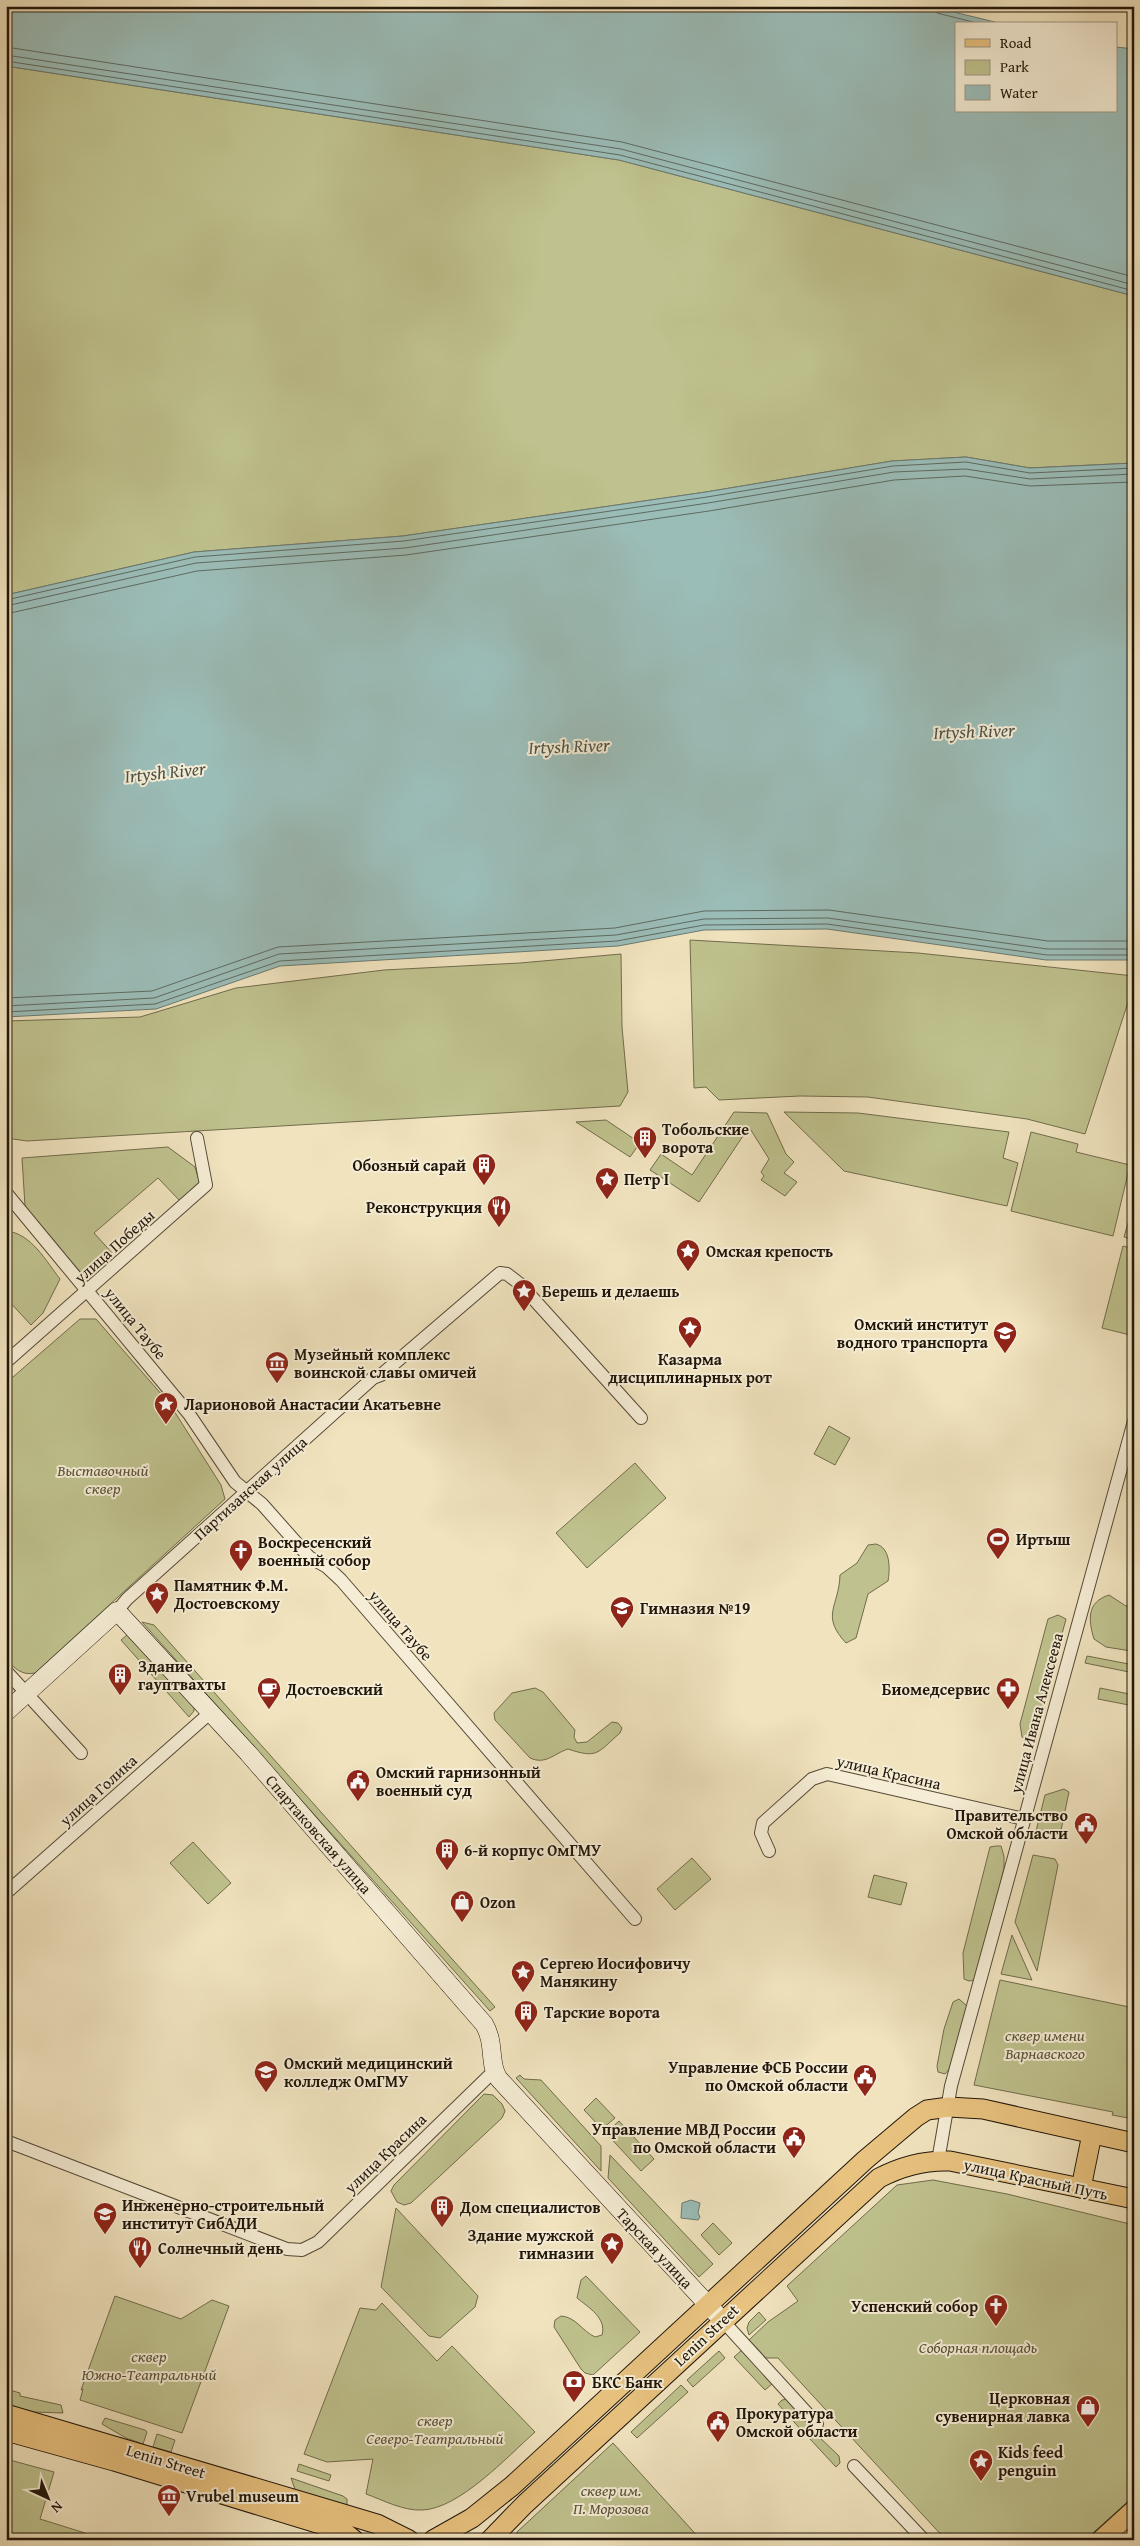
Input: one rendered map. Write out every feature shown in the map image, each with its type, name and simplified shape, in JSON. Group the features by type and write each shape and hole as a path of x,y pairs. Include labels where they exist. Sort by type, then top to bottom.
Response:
{"main road":[{"path":"949,2107 983,2109 1134,2143"},
{"name":"Lenin Street","path":"433,2540 472,2518 488,2506 592,2414 865,2160 916,2116 927,2110 949,2107"},
{"path":"1081,2188 1092,2134"},
{"name":"Lenin Street","path":"491,2539 525,2504 722,2320 879,2178 907,2166 938,2161"},
{"name":"улица Красный Путь","path":"938,2161 950,2161 1134,2199"},
{"name":"Lenin Street","path":"6,2414 370,2522 409,2540"},
{"path":"592,2414 606,2428"},
{"name":"Lenin Street","path":"6,2431 114,2461 349,2535"},
{"path":"1101,2540 1134,2510"},
{"path":"1130,2540 1134,2537"}],"street":[{"name":"улица Победы","path":"6,1362 206,1185 197,1138"},
{"name":"улица Таубе","path":"7,1194 189,1414 235,1482 262,1504 309,1557 327,1567 341,1580 635,1918"},
{"name":"Партизанская улица","path":"6,1712 117,1611 127,1599 373,1378 380,1375 500,1272 507,1274 520,1284 641,1418"},
{"name":"улица Ивана Алексеева","path":"938,2161 949,2107 951,2086 1134,1421"},
{"name":"Спартаковская улица","path":"117,1611 211,1712 484,2024 493,2044 494,2071"},
{"path":"6,1671 81,1753"},
{"name":"улица Голика","path":"6,1893 211,1712"},
{"name":"улица Красина","path":"768,1850 760,1833 763,1823 812,1779 827,1774 1024,1819"},
{"name":"улица Красина","path":"6,2141 294,2250 309,2248 318,2242 494,2071"},
{"name":"Тарская улица","path":"494,2071 817,2424"},
{"path":"854,2466 924,2540"}],"green space":[{"path":"6,66 619,160 1134,296 1134,463 1030,468 966,457 892,461 706,492 403,536 194,552 6,595"},
{"path":"690,940 918,953 1134,976 1134,984 1085,1134 1027,1119 868,1097 800,1096 719,1100 706,1087 694,1088"},
{"path":"621,954 622,1027 628,1092 620,1106 27,1141 6,1138 6,1021 140,1017 236,988 384,970 520,963"},
{"path":"734,1112 767,1113 786,1154 794,1162 784,1173 797,1182 785,1196 761,1180 764,1176 761,1172 769,1159 749,1127 699,1202 650,1170 661,1154 692,1175"},
{"path":"784,1112 858,1113 1009,1132 1003,1158 1018,1163 1007,1206 844,1171"},
{"path":"606,1120 640,1143 630,1157 576,1122"},
{"path":"1031,1132 1078,1144 1076,1152 1130,1165 1113,1236 1011,1211"},
{"path":"168,1147 195,1167 200,1184 180,1201 158,1178 94,1233 114,1255 87,1280 25,1206 22,1158"},
{"path":"1134,1202 1134,1240 1124,1237"},
{"path":"6,1231 15,1233 30,1242 60,1279 43,1313 31,1325 6,1298"},
{"path":"1123,1246 1134,1249 1134,1336 1102,1328"},
{"name":"Выставочный сквер","path":"80,1319 96,1319 169,1403 221,1485 225,1499 35,1673 30,1674 15,1668 6,1659 6,1383"},
{"path":"829,1426 850,1438 835,1465 814,1454"},
{"path":"635,1463 666,1498 587,1568 556,1533"},
{"path":"876,1544 881,1546 887,1555 889,1566 888,1581 868,1594 856,1638 846,1643 838,1633 832,1618 840,1575 857,1563 868,1545"},
{"path":"1109,1595 1126,1606 1134,1606 1134,1650 1106,1647 1094,1639 1090,1618 1091,1612 1097,1602"},
{"path":"1058,1615 1066,1619 1035,1735 1027,1740 1022,1737 1020,1724 1048,1619"},
{"path":"142,1622 154,1625 495,2007 490,2011"},
{"path":"127,1635 132,1637 194,1705 194,1711 189,1717 121,1640"},
{"path":"1087,1656 1134,1665 1134,1673 1085,1663"},
{"path":"535,1688 543,1692 575,1730 574,1737 577,1743 587,1742 612,1722 618,1723 622,1728 620,1733 592,1754 568,1749 545,1760 530,1758 495,1720 494,1713 512,1693"},
{"path":"1100,1688 1134,1695 1134,1706 1098,1699"},
{"path":"1064,1789 1069,1792 1060,1835 1056,1839 1039,1837 1036,1831 1045,1795"},
{"path":"193,1842 231,1883 208,1904 170,1863"},
{"path":"1001,1846 1004,1856 1004,1868 982,1964 975,1980 969,1981 964,1979 963,1953 990,1847"},
{"path":"1033,1855 1055,1859 1058,1865 1037,1971 1015,1922"},
{"path":"692,1858 711,1879 675,1910 657,1889"},
{"path":"874,1875 907,1883 901,1905 868,1897"},
{"path":"1012,1935 1032,1980 1001,1974"},
{"name":"сквер имени Варнавского","path":"1000,1980 1134,2008 1134,2119 1112,2115 1113,2112 974,2085"},
{"path":"959,1999 967,2006 951,2067 945,2074 938,2072 937,2066 944,2029 953,2002"},
{"path":"520,2075 524,2079 541,2080 601,2146 601,2171 516,2078"},
{"path":"484,2094 493,2095 502,2104 505,2111 502,2118 411,2203 404,2205 397,2202 391,2191 394,2185"},
{"path":"596,2098 615,2118 602,2129 584,2110"},
{"path":"619,2121 654,2159 641,2171 606,2133"},
{"path":"610,2155 713,2264 699,2277 608,2178"},
{"name":"Соборная площадь","path":"933,2180 1007,2194 1134,2225 1134,2496 1085,2540 946,2540 778,2358 766,2358 749,2340 768,2322 798,2301 787,2286 897,2185"},
{"path":"396,2208 478,2296 475,2307 440,2338 429,2336 381,2287"},
{"path":"713,2223 732,2243 719,2255 701,2235"},
{"path":"586,2276 640,2332 593,2375 585,2373 581,2369 554,2327 555,2320 561,2316 571,2319 595,2337 602,2335 602,2323 599,2318 577,2298 581,2280"},
{"name":"сквер Южно-Театральный","path":"115,2296 181,2319 212,2300 229,2306 182,2433 80,2400 83,2389 81,2390"},
{"name":"сквер Северо-Театральный","path":"382,2303 437,2361 452,2346 535,2432 482,2480 451,2501 436,2507 422,2510 408,2509 366,2494 373,2459 327,2462 304,2454 360,2308 376,2310"},
{"path":"759,2312 766,2320 749,2335 747,2328 749,2322"},
{"path":"743,2349 773,2383 765,2390 734,2357"},
{"path":"719,2351 725,2358 693,2387 687,2380"},
{"path":"681,2385 688,2392 637,2438 631,2432"},
{"path":"6,2389 20,2393 20,2396 61,2405 63,2413 34,2412 6,2405"},
{"path":"789,2399 812,2424 803,2432 778,2404 782,2400"},
{"path":"105,2418 145,2430 147,2432 143,2444 126,2438 102,2424"},
{"path":"815,2433 839,2456 840,2463 836,2467 810,2439"},
{"path":"157,2434 175,2440 171,2452 153,2447"},
{"name":"сквер им. П. Морозова","path":"613,2443 701,2540 518,2540 516,2537 517,2532"},
{"path":"6,2459 54,2472 40,2519 85,2533 83,2540 6,2540"},
{"path":"299,2464 331,2475 329,2481 297,2471"},
{"path":"291,2478 343,2496 347,2499 347,2505 296,2492"}],"water":[{"path":"6,6 929,6 995,22 955,22 955,112 1118,112 1118,47 1134,49 1134,296 619,160 6,66"},
{"name":"Irtysh River","path":"966,457 1030,468 1134,463 1134,960 1046,960 827,929 704,930 618,946 280,966 156,1009 6,1017 6,595 194,552 403,536 706,492 892,461"},
{"path":"691,2200 700,2203 698,2213 700,2217 698,2220 681,2218 682,2203"}],"place":[{"name":"Тобольские ворота","path":"645,1159"},
{"name":"Обозный сарай","path":"484,1186"},
{"name":"Петр I","path":"607,1200"},
{"name":"Реконструкция","path":"499,1228"},
{"name":"Омская крепость","path":"688,1272"},
{"name":"Берешь и делаешь","path":"524,1312"},
{"name":"Казарма дисциплинарных рот","path":"690,1349"},
{"name":"Омский институт водного транспорта","path":"1005,1354"},
{"name":"Музейный комплекс воинской славы омичей","path":"277,1384"},
{"name":"Ларионовой Анастасии Акатьевне","path":"166,1425"},
{"name":"Иртыш","path":"998,1560"},
{"name":"Воскресенский военный собор","path":"241,1572"},
{"name":"Памятник Ф.М. Достоевскому","path":"157,1615"},
{"name":"Гимназия №19","path":"622,1629"},
{"name":"Здание гауптвахты","path":"120,1696"},
{"name":"Достоевский","path":"269,1710"},
{"name":"Биомедсервис","path":"1008,1710"},
{"name":"Омский гарнизонный военный суд","path":"358,1802"},
{"name":"Правительство Омской области","path":"1086,1845"},
{"name":"6-й корпус ОмГМУ","path":"447,1871"},
{"name":"Ozon","path":"462,1923"},
{"name":"Сергею Иосифовичу Манякину","path":"523,1993"},
{"name":"Тарские ворота","path":"526,2033"},
{"name":"Омский медицинский колледж ОмГМУ","path":"266,2093"},
{"name":"Управление ФСБ России по Омской области","path":"865,2097"},
{"name":"Управление МВД России по Омской области","path":"794,2159"},
{"name":"Дом специалистов","path":"442,2228"},
{"name":"Инженерно-строительный институт СибАДИ","path":"105,2235"},
{"name":"Здание мужской гимназии","path":"612,2265"},
{"name":"Солнечный день","path":"140,2269"},
{"name":"Успенский собор","path":"996,2327"},
{"name":"БКС Банк","path":"574,2403"},
{"name":"Церковная сувенирная лавка","path":"1088,2428"},
{"name":"Прокуратура Омской области","path":"718,2443"},
{"name":"Kids feed penguin","path":"981,2482"},
{"name":"Vrubel museum","path":"169,2517"}]}
